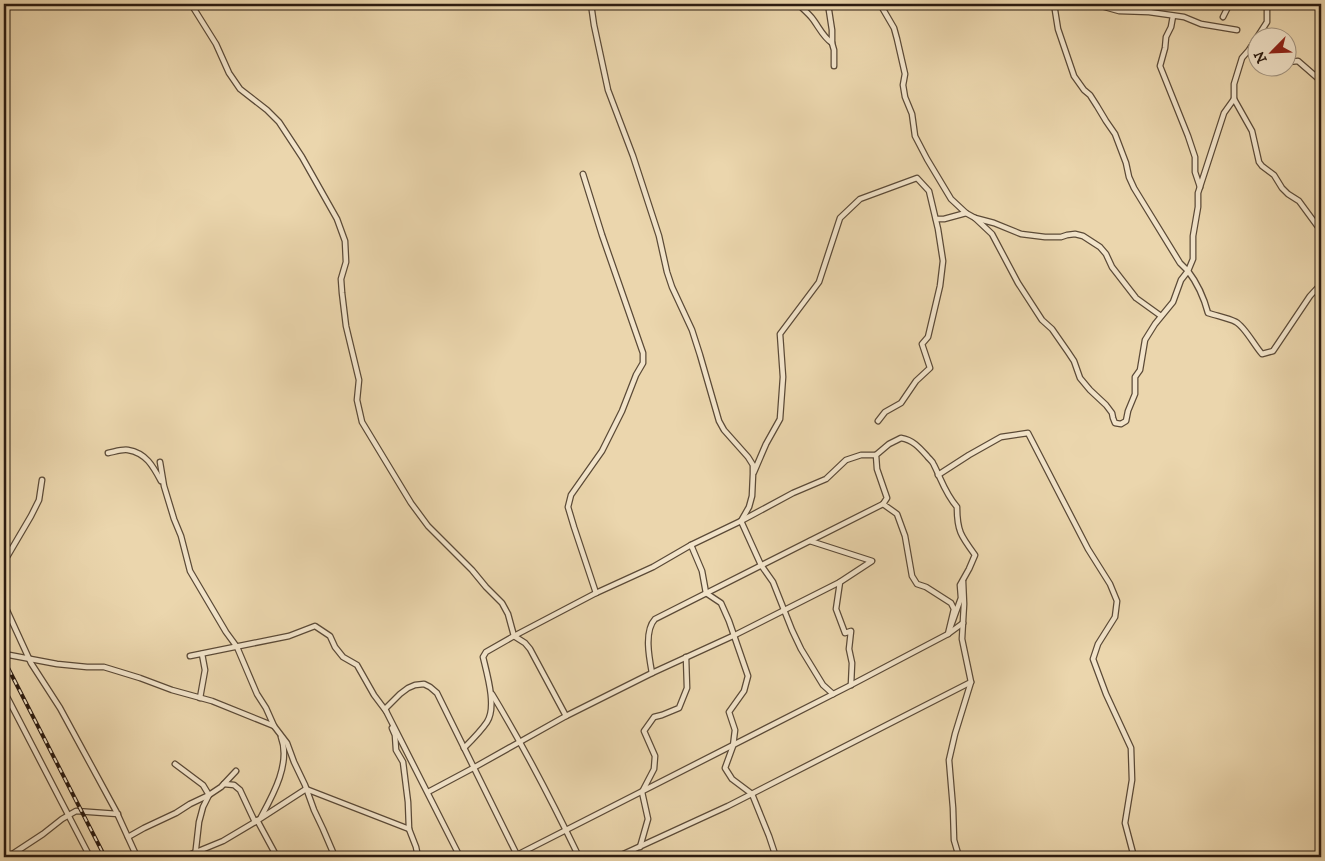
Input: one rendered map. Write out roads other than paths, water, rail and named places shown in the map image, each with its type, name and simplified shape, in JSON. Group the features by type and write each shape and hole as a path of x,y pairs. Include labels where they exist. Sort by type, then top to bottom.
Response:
{"street":[{"path":"191,4 216,44 229,73 240,89 279,122 302,157 337,219 345,241 346,262 341,279 342,293 346,326 359,380 357,400 362,422 428,526 502,603 508,614 514,636 526,643 530,649 566,716"},
{"path":"591,4 608,90 633,156 659,236 672,287 692,330 719,421 724,430 748,457 752,465 752,496 749,507 741,521"},
{"path":"798,4 811,17 826,39 832,43"},
{"path":"828,4 834,50 834,66"},
{"path":"880,4 894,28 897,39 905,74 903,85 905,97 912,114 914,136 946,193 966,213 975,218 992,234 1018,283 1042,320 1052,329 1074,361 1080,378 1112,413 1115,423 1121,424 1126,421 1135,394 1135,377 1140,370 1145,340 1173,302 1181,280 1188,271 1193,259 1193,236 1198,207 1198,193 1224,113 1234,99"},
{"path":"1054,4 1058,29 1074,76 1090,95 1115,134 1134,188 1180,263 1194,278 1208,313 1235,321 1243,328 1252,343 1262,354 1273,351 1310,296 1321,284"},
{"path":"1094,4 1119,11 1150,12 1184,17 1201,24 1237,30"},
{"path":"1223,17 1228,7 1233,4"},
{"path":"1267,4 1267,22 1242,58 1234,84 1234,99 1252,131 1259,162 1274,175 1282,188 1299,201 1321,231"},
{"path":"1172,16 1171,27 1166,37 1160,66 1195,157 1195,172 1200,187"},
{"path":"1298,61 1321,81"},
{"path":"583,174 602,236 643,353 643,363 636,375 622,411 602,450 571,495 568,507 596,593"},
{"path":"753,474 766,444 780,419 783,377 780,334 819,282 840,218 860,198 916,178 929,191 943,261 940,286 928,338 922,344 930,368 916,381 901,403 885,412 878,421"},
{"path":"936,219 944,219 966,213"},
{"path":"975,218 994,223 1021,234 1045,237 1061,237 1075,234 1083,236 1100,247 1106,254 1112,267 1136,298 1161,316"},
{"path":"938,475 1001,437 1028,433 1088,549 1110,584 1117,601 1115,617 1098,644 1093,659 1106,694 1131,748 1132,780 1125,823 1134,857"},
{"path":"464,748 488,720 490,712 491,693 483,657 484,654 596,593 653,567 691,545 741,521 792,493 826,479 846,460 861,455 876,454 888,444 901,438 918,445 934,463 948,498 957,507 960,533 974,554 969,569 960,585 960,598 948,634"},
{"path":"108,453 126,449 140,454 151,462 164,486"},
{"path":"652,673 648,642 651,624 661,615 883,504 887,498 877,469 876,454"},
{"path":"160,462 164,486 181,536 190,571 237,647 257,694 274,726 287,742 335,857"},
{"path":"4,562 39,500 42,480"},
{"path":"883,504 897,514 905,536 912,576 917,584 933,591 951,603 954,609 948,634"},
{"path":"741,521 761,565 773,582 792,630 813,670 823,685 833,694"},
{"path":"428,792 566,716 840,582 872,561 810,541"},
{"path":"691,545 702,571 706,593 721,603 748,676 744,691 729,712 735,730 734,746 726,768 732,779 752,794 776,857"},
{"path":"959,857 954,840 949,760 954,734 971,682 962,639 963,580"},
{"path":"840,582 836,609 845,633 851,631 849,649 852,663 851,685"},
{"path":"4,604 28,658 60,708 118,814 137,857"},
{"path":"386,708 408,688 415,685 424,684 437,693 475,767 516,856 734,746 948,634 963,623"},
{"path":"190,656 289,636 314,626 330,636 335,647 343,657 357,665 374,695 386,708 460,857"},
{"path":"4,654 57,664 104,668 231,708 274,726"},
{"path":"200,698 204,670 202,654"},
{"path":"640,847 648,819 642,792 654,769 655,756 644,731 654,716 662,716 679,708 687,688 686,657"},
{"path":"617,857 752,794 971,682"},
{"path":"4,691 90,857"},
{"path":"491,693 520,741 579,857"},
{"path":"386,708 395,735 396,750 402,762 408,802 409,829 418,857"},
{"path":"258,820 277,786 283,767 284,743 280,733"},
{"path":"175,764 203,785 209,795"},
{"path":"128,837 209,795 224,784 236,770"},
{"path":"224,784 234,785 240,790 277,857"},
{"path":"306,789 409,829"},
{"path":"184,857 194,855 223,841 306,789"},
{"path":"194,855 203,806 209,795"},
{"path":"8,857 76,811 118,814"}],"railway":[{"path":"4,660 105,857"}]}
